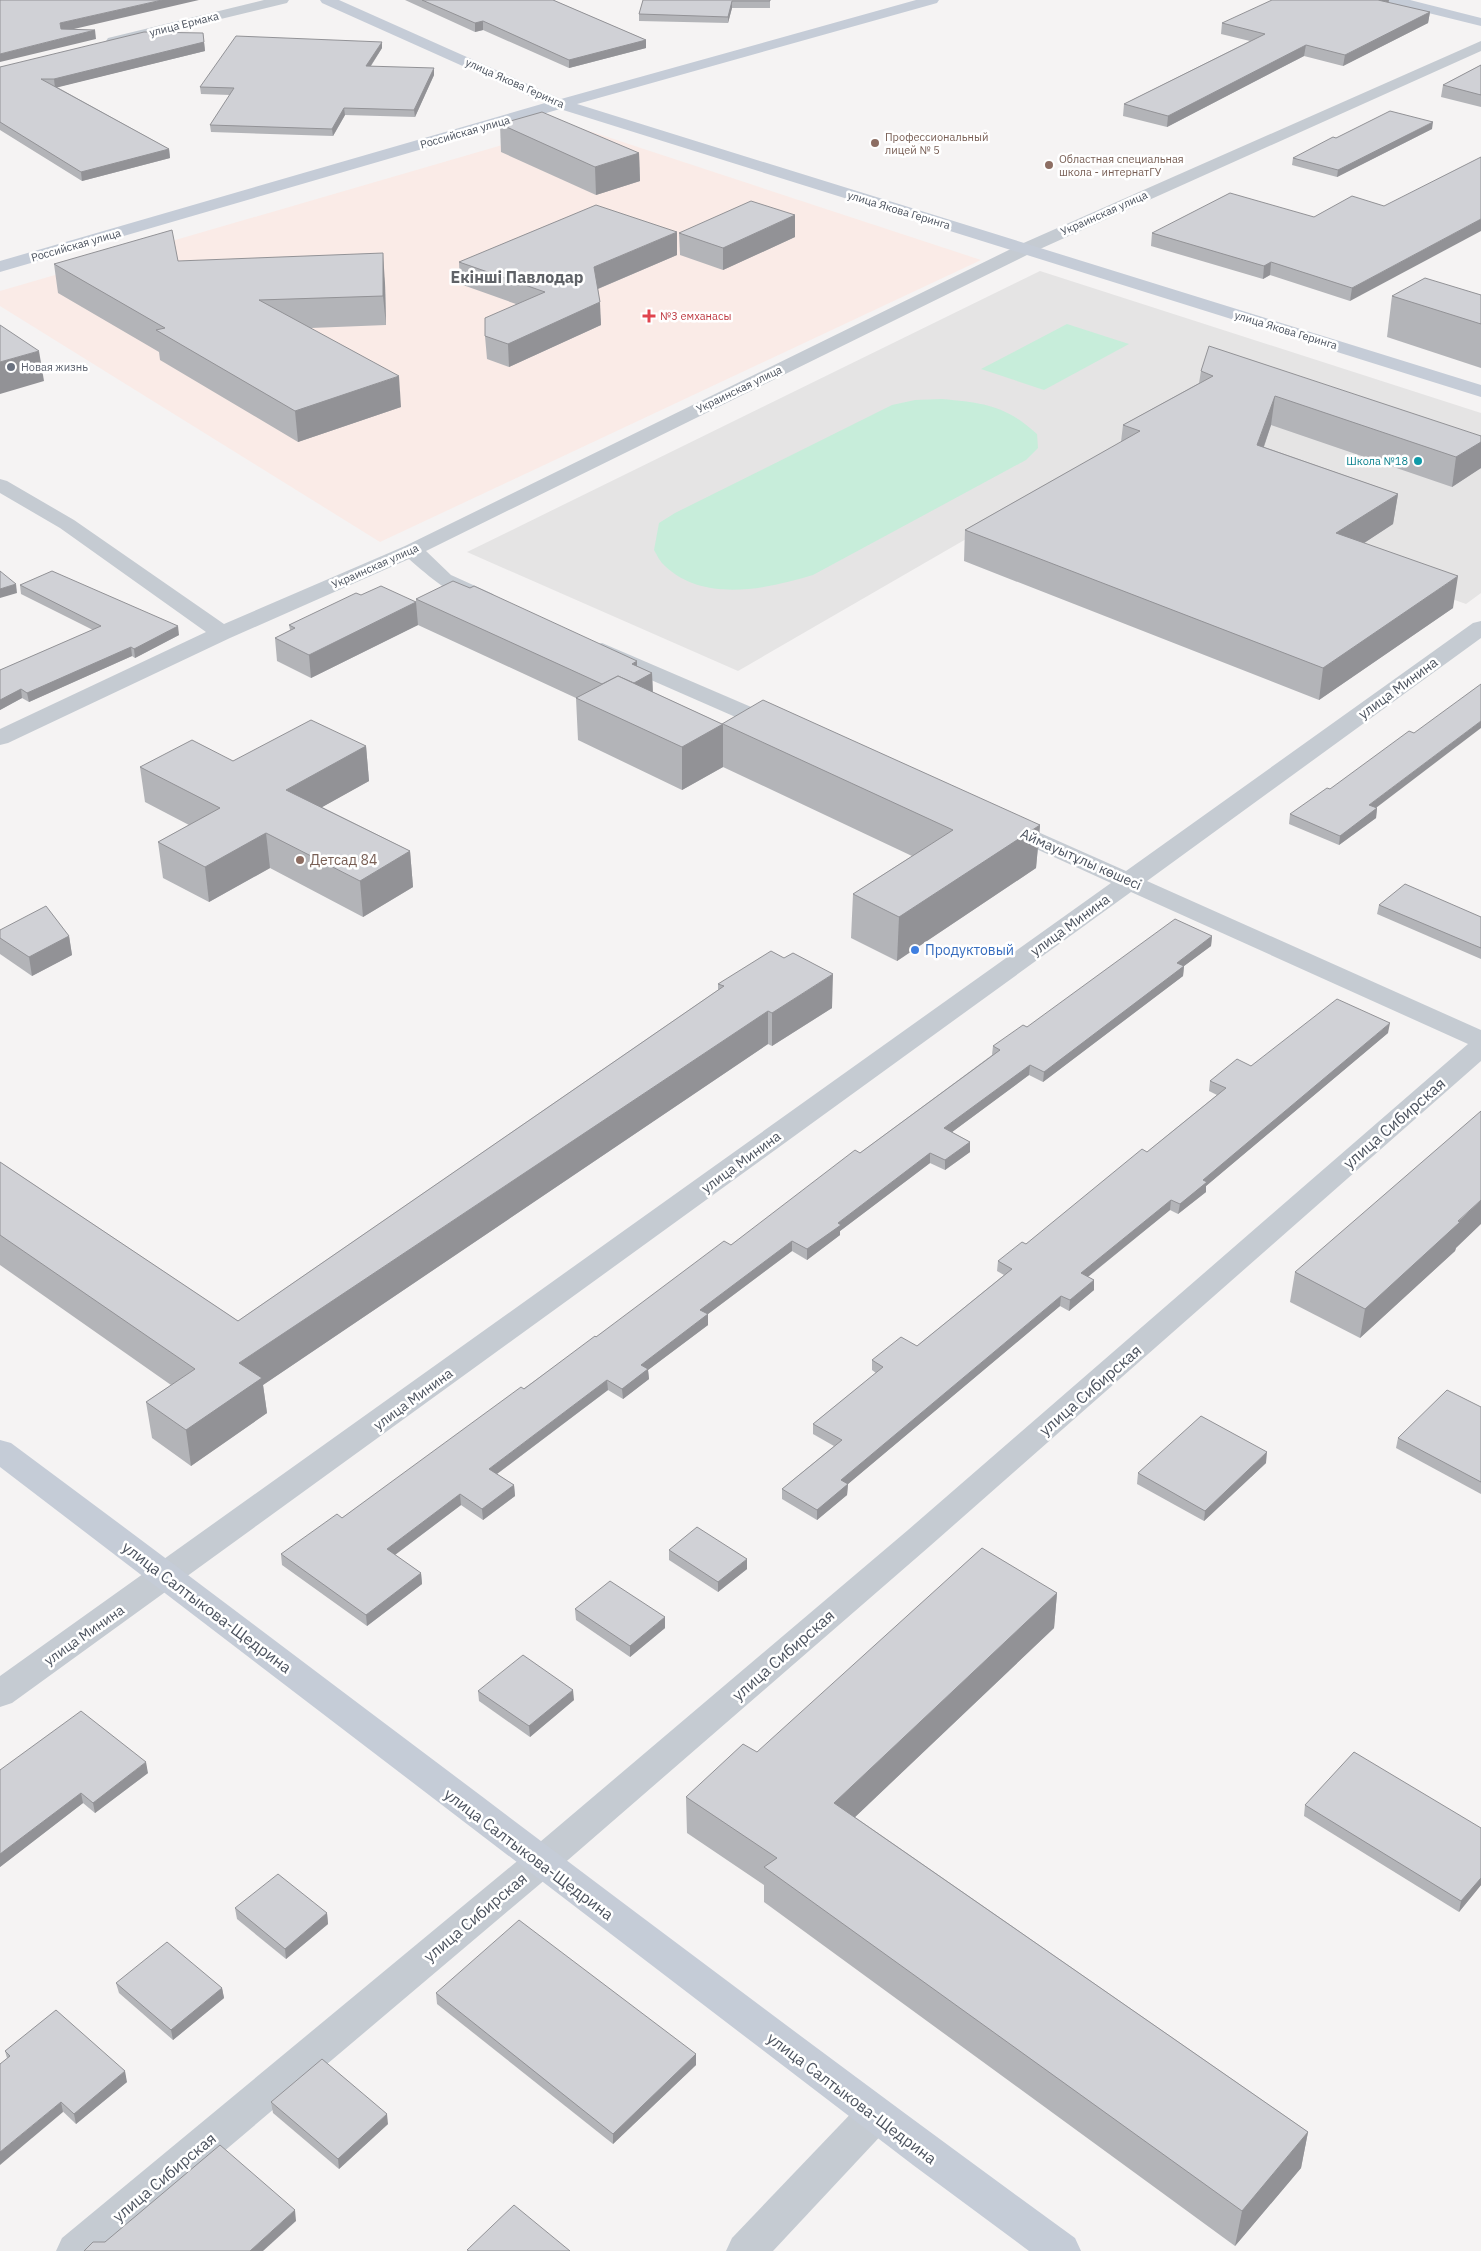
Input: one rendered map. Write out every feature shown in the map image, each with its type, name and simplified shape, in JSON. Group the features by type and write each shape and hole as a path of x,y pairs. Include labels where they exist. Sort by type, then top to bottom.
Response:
{"street":[{"name":"улица Ермака","path":"102,44 282,0"},
{"name":"улица Якова Геринга","path":"328,0 560,104 1481,392"},
{"name":"Российская улица","path":"0,267 560,104 932,0"},
{"path":"1394,0 1481,22"},
{"name":"Украинская улица","path":"0,738 222,633 412,550 1025,249 1481,45"},
{"path":"0,486 67,524 222,633"},
{"path":"412,550 444,579 504,607"},
{"name":"улица Минина","path":"0,1694 167,1576 1481,628"},
{"path":"586,643 795,734"},
{"name":"Аймауытұлы көшесі","path":"986,818 1132,881 1481,1040"},
{"name":"улица Сибирская","path":"76,2251 540,1863 919,1538 1481,1047"},
{"name":"улица Салтыкова-Щедрина","path":"0,1452 167,1576 540,1863 874,2116 1060,2251"},
{"path":"746,2251 874,2116"}],"shaded area":[{"path":"571,125 981,260 380,542 0,306 0,291"},
{"path":"1040,271 1481,413 1481,593 1466,604 1087,469 738,671 467,552"}],"green space":[{"path":"1067,324 1129,344 1044,390 981,369"},
{"path":"942,399 982,404 1004,411 1037,434 1038,448 1026,460 813,575 795,580 776,585 736,590 698,585 681,578 665,566 654,550 659,523 675,513 892,405 915,400"}],"building":[{"path":"0,0 162,0 60,23 61,29 95,30 0,54"},
{"path":"422,0 553,0 646,40 569,60 483,21 475,23"},
{"path":"643,0 770,1 732,1 728,17 639,14"},
{"path":"1272,0 1378,0 1430,12 1345,55 1306,45 1168,116 1124,104 1265,34 1222,23"},
{"path":"144,32 203,33 204,42 54,79 41,79 169,149 81,172 0,122 0,67"},
{"path":"236,36 382,42 366,66 434,68 414,110 344,108 332,129 210,125 234,88 200,87"},
{"path":"1481,65 1481,95 1443,85"},
{"path":"1390,111 1433,122 1338,170 1293,158 1333,137 1336,138"},
{"path":"542,112 639,153 595,167 500,124"},
{"path":"1481,157 1481,219 1352,288 1271,262 1264,266 1152,233 1230,193 1314,217 1352,196 1384,206"},
{"path":"751,201 795,215 723,248 679,233"},
{"path":"596,205 677,232 594,267 600,302 508,344 485,336 485,318 545,292 459,262"},
{"path":"172,230 178,261 383,253 383,296 259,300 399,376 295,411 156,330 165,328 54,264"},
{"path":"1425,278 1481,295 1481,324 1392,296"},
{"path":"0,325 39,351 0,362"},
{"path":"1209,346 1481,436 1481,442 1456,457 1275,396 1257,445 1398,494 1336,533 1458,576 1323,668 965,530 1140,431 1123,425 1213,376 1201,371"},
{"path":"0,571 16,584 0,589"},
{"path":"52,571 178,626 134,649 131,647 27,693 21,689 0,700 0,670 101,626 20,585"},
{"path":"453,581 470,588 474,586 637,661 632,664 652,673 634,683 618,676 602,684 416,599"},
{"path":"381,586 416,602 309,655 275,638 295,628 289,625 356,593 361,595"},
{"path":"618,676 722,724 763,700 1040,825 899,917 853,894 953,830 723,724 682,747 576,698"},
{"path":"1481,684 1481,721 1369,805 1377,808 1340,836 1290,814 1327,788 1330,789 1409,731 1414,733"},
{"path":"311,720 366,746 286,790 410,851 360,881 266,833 205,867 158,842 220,808 140,767 192,740 233,761"},
{"path":"1405,884 1481,917 1481,948 1379,905"},
{"path":"46,906 69,936 29,957 0,938 0,930"},
{"path":"1175,919 1212,936 1177,963 1184,966 1044,1072 1030,1065 944,1128 970,1142 945,1160 930,1153 838,1223 841,1225 807,1249 792,1241 700,1310 708,1314 641,1365 648,1369 622,1389 607,1380 489,1469 514,1485 482,1509 460,1494 387,1549 421,1573 366,1615 281,1554 337,1514 342,1518 521,1387 524,1389 596,1337 724,1241 731,1245 855,1150 860,1153 1000,1050 993,1046 1023,1025 1027,1027"},
{"path":"771,951 784,958 793,953 833,974 772,1013 768,1011 239,1363 262,1378 186,1430 146,1402 195,1369 0,1235 0,1162 238,1321 724,986 718,984"},
{"path":"1337,999 1390,1023 1203,1180 1207,1182 1180,1204 1171,1200 1081,1273 1094,1280 1070,1300 1061,1296 841,1480 848,1484 817,1510 782,1489 842,1440 813,1424 883,1367 872,1360 901,1337 917,1346 1012,1269 998,1261 1022,1242 1026,1244 1142,1149 1147,1152 1226,1088 1210,1081 1237,1059 1251,1066"},
{"path":"1481,1111 1481,1200 1458,1221 1460,1222 1365,1309 1295,1272"},
{"path":"1447,1390 1481,1407 1481,1482 1398,1438"},
{"path":"1201,1416 1267,1452 1205,1511 1138,1473"},
{"path":"697,1527 747,1559 718,1582 669,1550"},
{"path":"982,1548 1057,1593 834,1803 1308,2132 1242,2211 764,1867 777,1858 686,1797 743,1744 757,1752"},
{"path":"610,1581 665,1617 630,1646 575,1609"},
{"path":"523,1655 573,1690 529,1726 478,1691"},
{"path":"81,1711 146,1762 93,1803 81,1793 0,1854 0,1770"},
{"path":"1354,1752 1481,1828 1481,1878 1461,1901 1305,1805"},
{"path":"278,1874 327,1913 285,1949 235,1908"},
{"path":"519,1920 696,2054 613,2134 436,1993"},
{"path":"167,1942 222,1988 171,2030 116,1983"},
{"path":"56,2010 125,2071 74,2114 61,2102 0,2152 0,2064 10,2056 5,2051"},
{"path":"322,2059 387,2114 338,2159 271,2102"},
{"path":"220,2145 295,2210 250,2251 84,2251 93,2242 105,2242"},
{"path":"514,2205 570,2251 467,2250"}],"place":[{"name":"Профессиональный лицей № 5","path":"875,143"},
{"name":"Областная специальная школа - интернатГУ","path":"1049,165"},
{"name":"№3 емханасы","path":"649,316"},
{"name":"Новая жизнь","path":"11,367"},
{"name":"Школа №18","path":"1418,461"},
{"name":"Детсад 84","path":"300,860"},
{"name":"Продуктовый","path":"915,950"}],"district":[{"name":"Екінші Павлодар","path":"517,277"}]}
